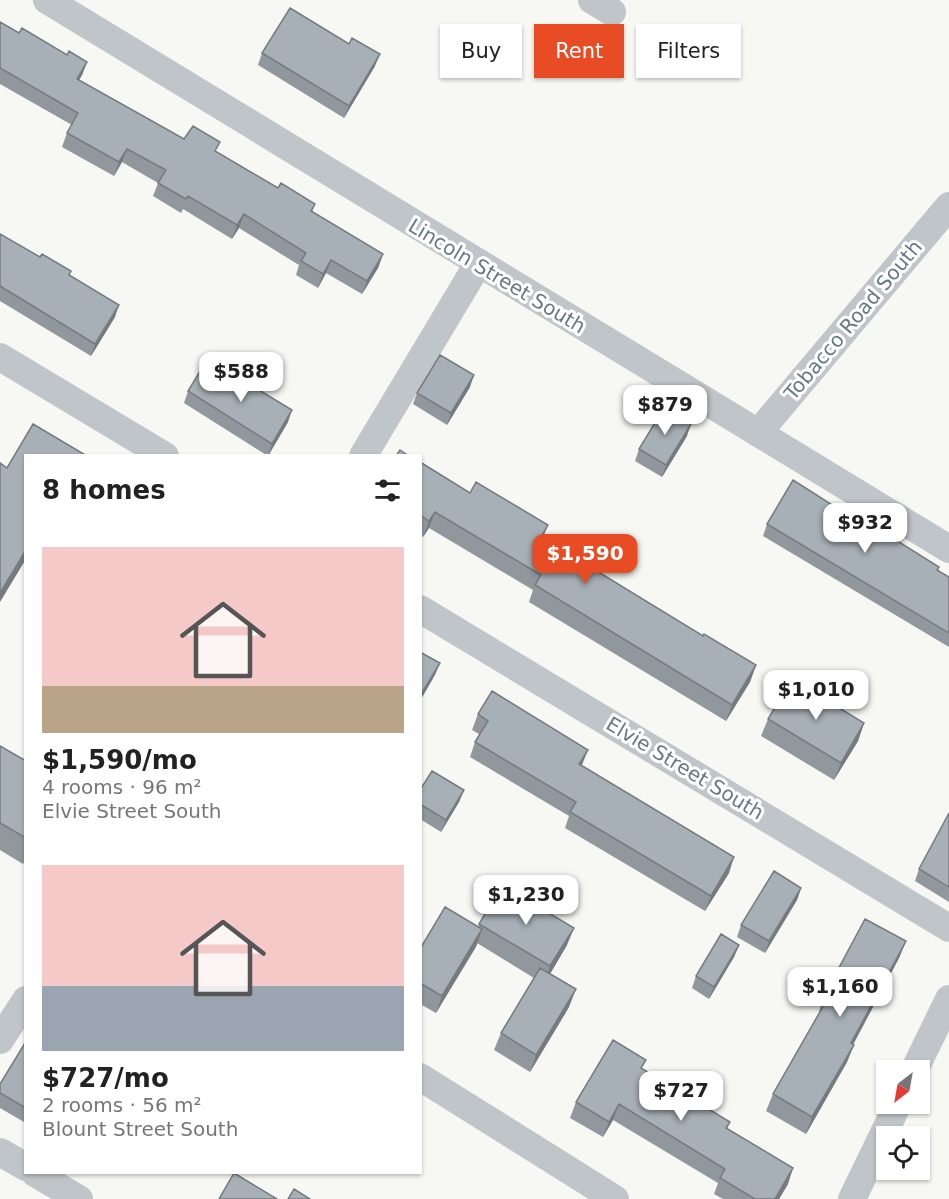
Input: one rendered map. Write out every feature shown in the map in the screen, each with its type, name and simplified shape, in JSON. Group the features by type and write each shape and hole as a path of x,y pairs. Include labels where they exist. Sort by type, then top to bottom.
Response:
{"street":[{"name":"Lincoln Street South","path":"47,0 949,549"},
{"name":"Tobacco Road South","path":"758,433 949,206"},
{"path":"364,454 478,264"},
{"path":"0,357 162,454"},
{"name":"Elvie Street South","path":"422,610 949,928"},
{"path":"919,1060 949,999"},
{"path":"0,1040 24,1003"},
{"path":"422,1078 615,1199"},
{"path":"852,1199 893,1114"},
{"path":"0,1152 24,1166"},
{"path":"37,1174 79,1199"}],"building":[{"path":"290,8 349,44 352,38 380,54 349,106 262,53"},
{"path":"0,22 19,33 22,28 67,55 69,51 87,62 77,79 184,139 193,126 220,142 215,151 278,188 281,183 315,204 311,211 383,254 367,281 331,260 323,274 301,261 306,253 244,214 237,225 188,196 186,199 158,183 166,170 127,149 119,162 67,133 78,113 0,68"},
{"path":"0,234 40,257 42,254 71,271 69,275 119,305 95,344 0,286"},
{"path":"440,355 474,375 451,413 417,393"},
{"path":"205,363 252,391 254,387 292,410 272,444 188,391"},
{"path":"664,408 691,424 666,465 639,449"},
{"path":"33,424 84,454 24,454 24,553 0,593 0,463 7,468"},
{"path":"422,463 470,493 476,482 548,525 541,537 703,636 704,634 756,665 732,705 535,585 541,575 435,512 429,521 422,516"},
{"path":"793,480 870,529 872,525 939,567 937,570 949,577 949,633 767,524"},
{"path":"422,653 440,663 422,693"},
{"path":"792,679 864,723 841,763 768,719"},
{"path":"492,691 588,750 579,764 734,857 711,896 570,812 576,802 475,742 488,721 478,714"},
{"path":"0,746 24,760 24,837 0,823"},
{"path":"432,771 464,790 446,820 422,805 422,787"},
{"path":"949,813 949,887 919,869"},
{"path":"774,871 801,888 769,941 741,925"},
{"path":"502,885 574,928 550,966 479,924"},
{"path":"445,907 482,929 442,996 422,984 422,946"},
{"path":"865,919 906,941 851,1043 854,1045 812,1117 773,1094 829,996 825,994"},
{"path":"721,934 739,945 714,987 696,976"},
{"path":"540,968 576,989 536,1055 501,1033"},
{"path":"613,1040 646,1060 641,1068 730,1122 726,1128 793,1168 775,1199 755,1199 720,1178 725,1169 619,1104 609,1122 576,1102"},
{"path":"24,1045 24,1107 0,1093 0,1084"},
{"path":"233,1174 236,1174 277,1199 219,1199"},
{"path":"294,1189 310,1199 288,1199"}]}
